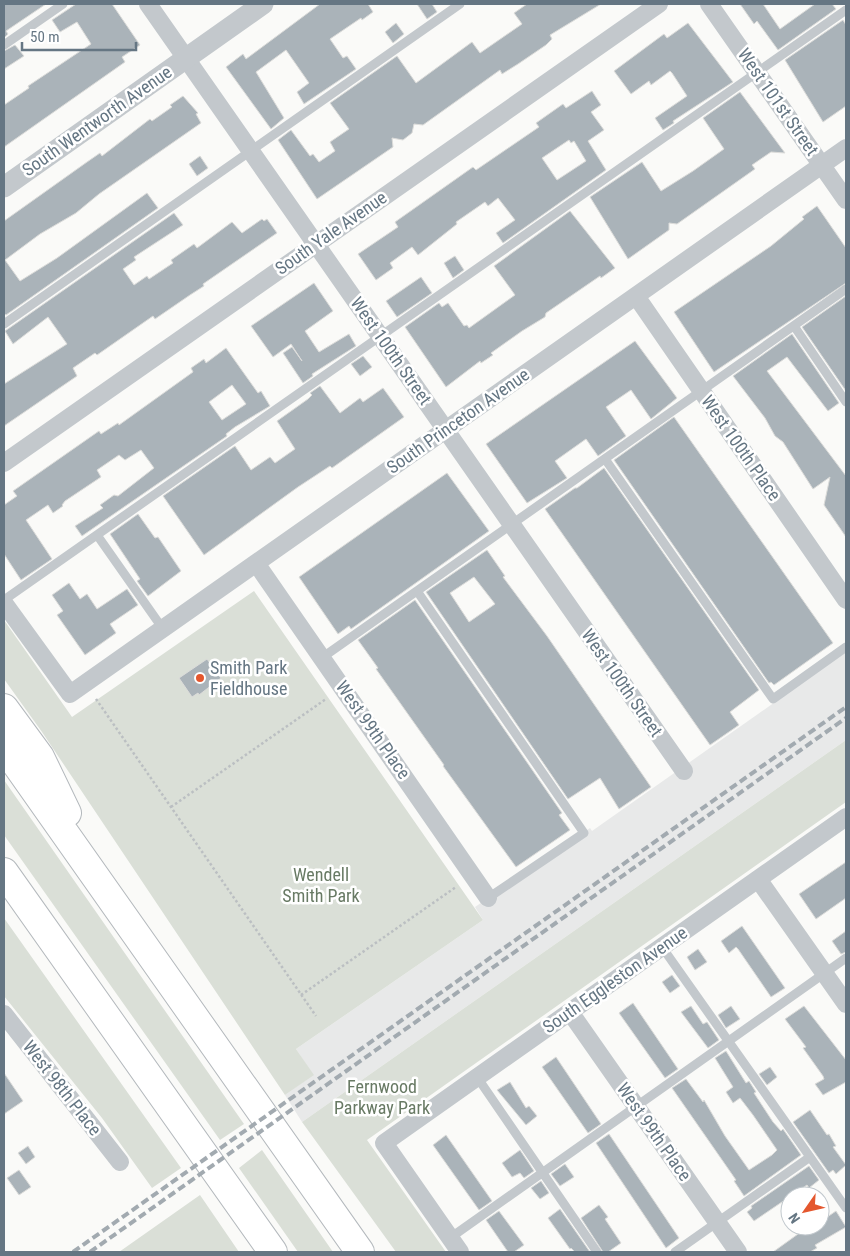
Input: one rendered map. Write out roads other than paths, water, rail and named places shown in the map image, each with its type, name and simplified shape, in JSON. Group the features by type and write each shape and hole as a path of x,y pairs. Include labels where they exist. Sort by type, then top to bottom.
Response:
{"highway":[{"path":"4,708 40,757 100,882"},
{"path":"4,747 360,1252"},
{"path":"4,872 273,1252"}],"street":[{"name":"West 100th Street","path":"148,4 684,772"},
{"name":"South Wentworth Avenue","path":"4,188 263,4"},
{"name":"South Yale Avenue","path":"4,463 659,4"},
{"name":"West 101st Street","path":"710,4 846,200"},
{"name":"South Princeton Avenue","path":"4,602 70,694 846,148"},
{"name":"West 100th Place","path":"636,296 846,600"},
{"name":"West 99th Place","path":"256,563 488,898"},
{"name":"South Eggleston Avenue","path":"455,1245 384,1143 846,817"},
{"path":"758,879 846,1004"},
{"name":"West 99th Place","path":"570,1012 738,1252"},
{"name":"West 98th Place","path":"5,1018 120,1162"}],"lane":[{"path":"4,45 63,4"},
{"path":"4,324 460,4"},
{"path":"4,602 846,10"},
{"path":"322,658 846,289"},
{"path":"794,326 846,402"},
{"path":"606,459 773,700 846,647"},
{"path":"97,536 163,629"},
{"path":"417,591 584,833 488,898"},
{"path":"662,947 846,1208"},
{"path":"455,1245 542,1173 846,958"},
{"path":"477,1077 597,1252"},
{"path":"675,1252 810,1157"}],"railway":[{"path":"73,1252 846,707"},
{"path":"90,1252 846,718"}],"place":[{"name":"Smith Park Fieldhouse","path":"200,678"}],"park label":[{"name":"Wendell Smith Park","path":"321,885"},
{"name":"Fernwood Parkway Park","path":"382,1097"}]}
